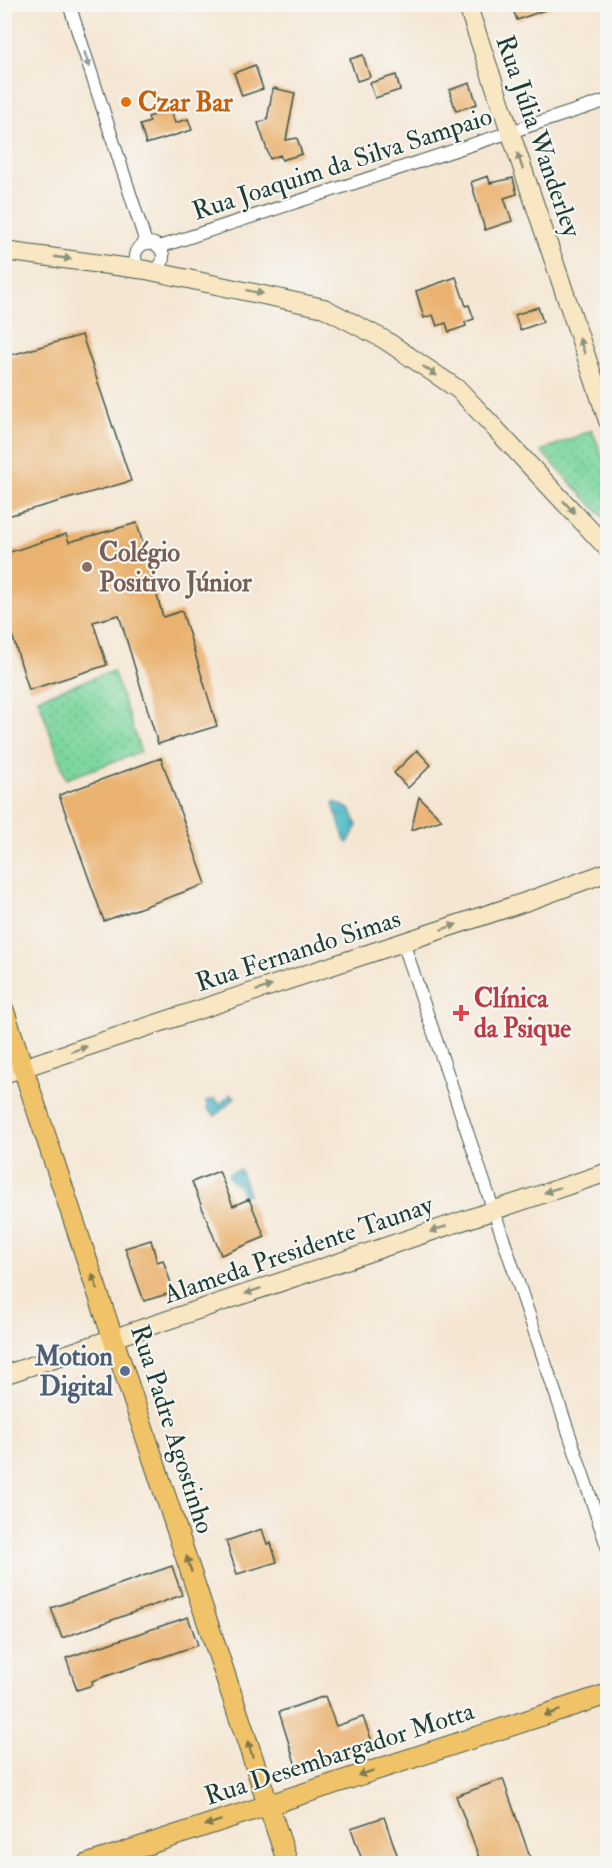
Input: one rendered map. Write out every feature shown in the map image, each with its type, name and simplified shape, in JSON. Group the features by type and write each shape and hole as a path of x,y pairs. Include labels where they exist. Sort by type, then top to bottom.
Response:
{"main road":[{"name":"Rua Júlia Wanderley","path":"467,4 608,421"},
{"path":"4,251 146,270 324,308 385,340 459,390 604,542"},
{"name":"Rua Fernando Simas","path":"4,1074 608,872"},
{"name":"Rua Padre Agostinho","path":"4,1011 288,1863"},
{"name":"Alameda Presidente Taunay","path":"4,1375 608,1172"},
{"name":"Rua Desembargador Motta","path":"88,1863 608,1694"}],"street":[{"path":"69,4 146,243"},
{"name":"Rua Joaquim da Silva Sampaio","path":"159,247 608,100"},
{"path":"146,243 159,247 163,255 161,263 154,269 146,270 138,265 135,256 138,248 146,243"},
{"path":"403,942 608,1549"}],"green space":[{"path":"592,430 607,468 607,521 541,451"},
{"path":"113,671 141,752 66,779 38,698"}],"water":[{"path":"335,802 351,810 357,826 348,843 345,841 333,804"},
{"path":"231,1094 235,1098 215,1116 208,1109 206,1101 215,1099 220,1104"},
{"path":"240,1169 249,1194 243,1196 239,1186 230,1180 228,1174"}],"building":[{"path":"511,4 556,4 556,6 517,20"},
{"path":"363,55 370,77 357,81 350,59"},
{"path":"255,65 263,89 242,96 234,73"},
{"path":"396,75 400,90 375,98 370,83"},
{"path":"470,83 477,104 456,111 449,90"},
{"path":"273,88 295,93 286,140 297,138 302,154 282,160 280,155 270,159 258,123 267,120"},
{"path":"171,110 175,123 188,119 192,130 146,144 140,125 150,122 148,117"},
{"path":"488,176 490,183 513,178 517,194 504,198 512,221 485,230 471,182"},
{"path":"456,277 466,306 469,305 474,319 465,322 466,326 449,332 446,323 437,326 433,315 424,318 416,291"},
{"path":"538,307 543,322 520,330 515,315"},
{"path":"82,335 131,481 4,517 4,357"},
{"path":"137,523 163,617 182,611 217,726 158,744 119,615 93,622 107,665 29,690 4,609 4,554 66,534 69,542"},
{"path":"417,750 431,765 408,788 394,773"},
{"path":"161,758 206,884 104,921 59,795"},
{"path":"419,797 442,820 411,830"},
{"path":"219,1171 233,1206 249,1199 265,1237 221,1255 192,1182"},
{"path":"151,1240 157,1262 163,1260 174,1292 144,1301 125,1248"},
{"path":"262,1529 267,1544 271,1543 277,1562 237,1574 226,1541"},
{"path":"172,1566 182,1595 62,1638 51,1608"},
{"path":"188,1617 198,1645 92,1681 93,1685 77,1690 66,1658"},
{"path":"325,1696 336,1726 363,1717 373,1744 297,1769 279,1712"},
{"path":"503,1779 532,1863 481,1863 456,1796"},
{"path":"384,1817 400,1863 363,1863 351,1828"}],"place":[{"name":"Czar Bar","path":"126,102"},
{"name":"Colégio Positivo Júnior","path":"87,567"},
{"name":"Clínica da Psique","path":"461,1013"},
{"name":"Motion Digital","path":"125,1371"}]}
